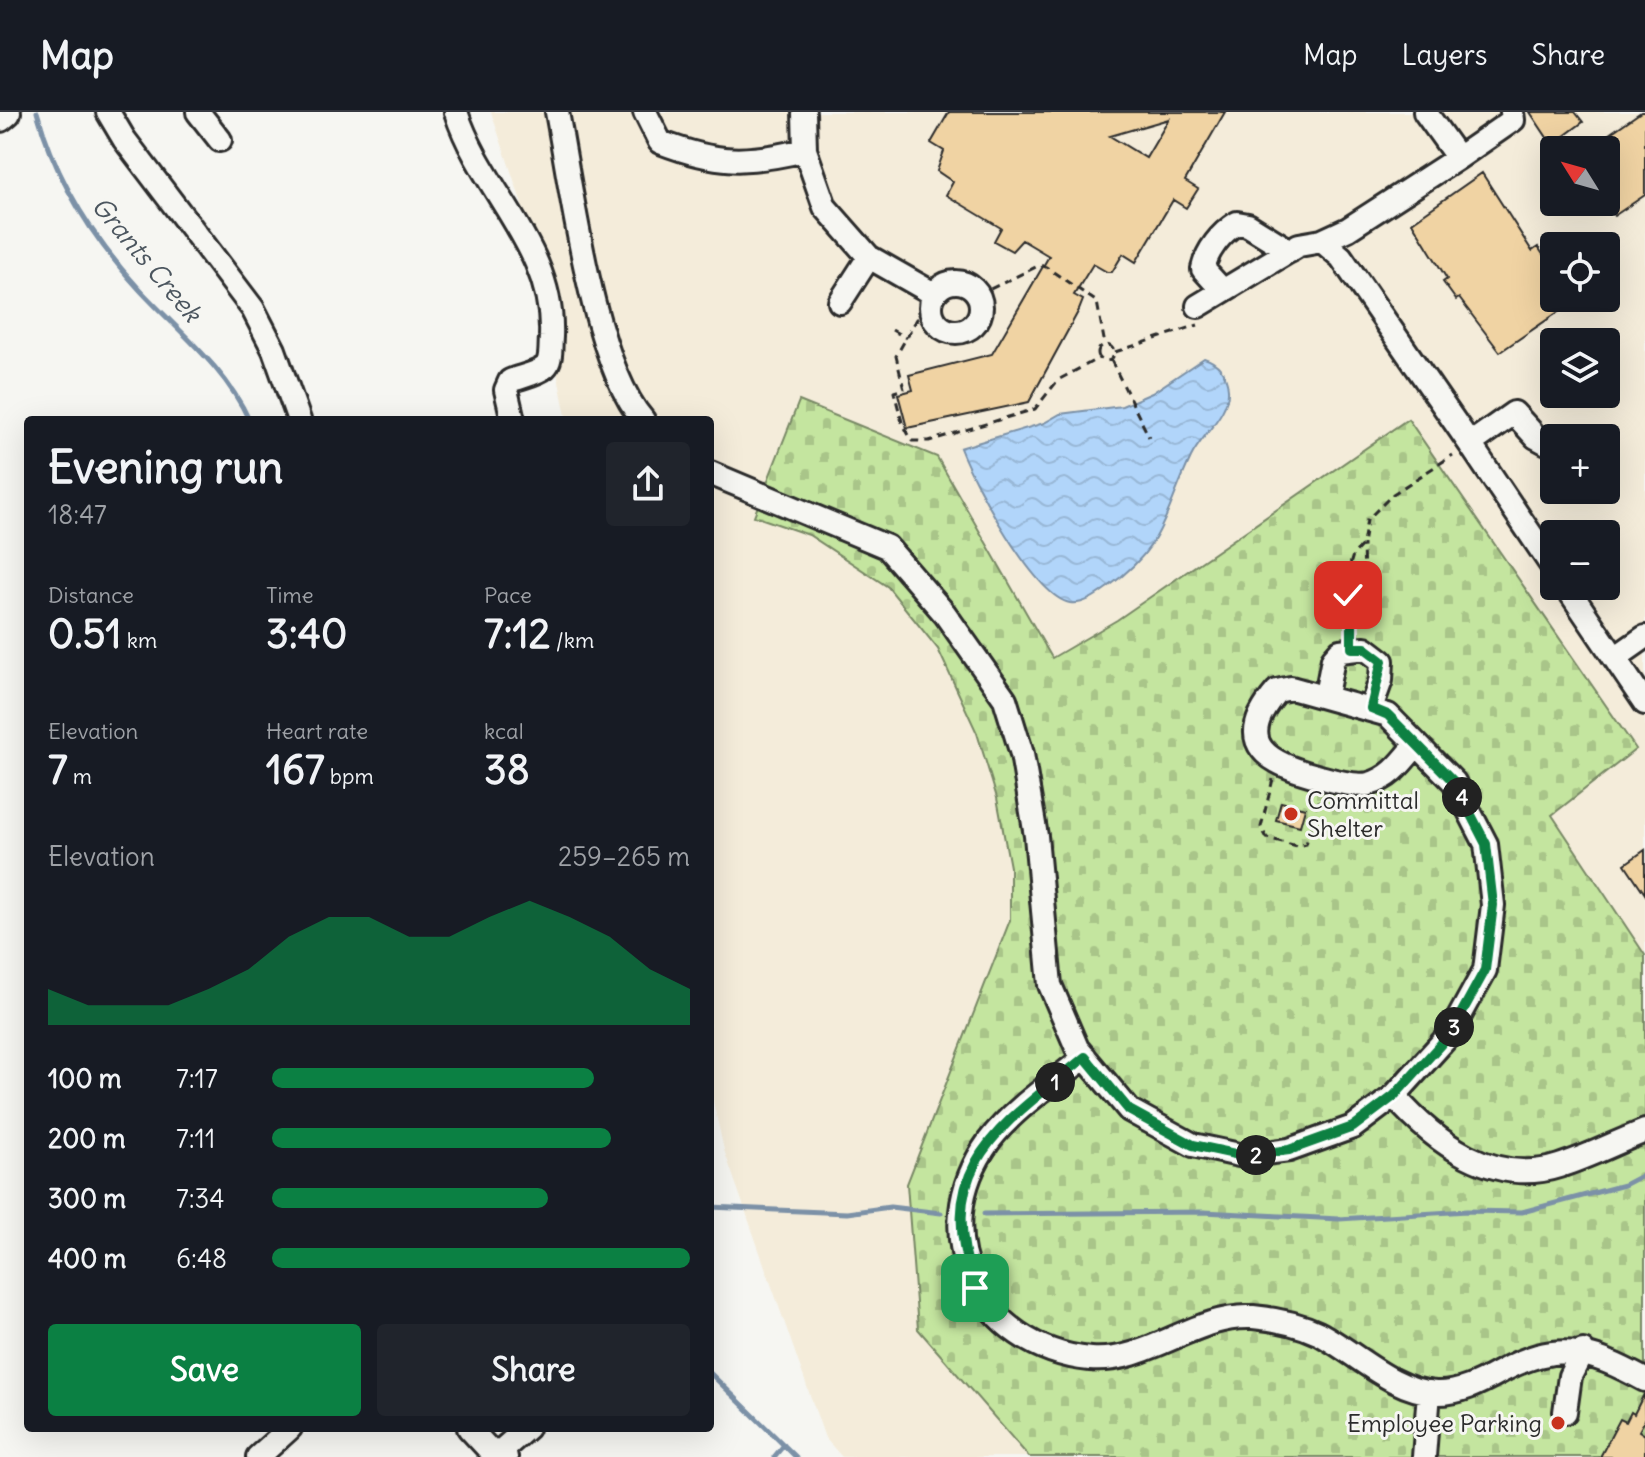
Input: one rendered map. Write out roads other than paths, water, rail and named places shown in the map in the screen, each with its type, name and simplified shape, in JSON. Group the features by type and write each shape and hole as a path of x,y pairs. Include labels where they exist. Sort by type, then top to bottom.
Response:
{"main road":[{"path":"0,117 6,112"}],"street":[{"path":"108,112 124,139 253,309 274,350 298,416"},
{"path":"198,112 220,140"},
{"path":"456,112 466,141 524,233 544,276 552,309 550,357 545,367 510,381 506,390 512,416"},
{"path":"557,112 597,308 613,369 641,416"},
{"path":"645,112 660,142 698,157 756,162 805,150"},
{"path":"804,112 805,150 825,207 869,257 933,302 939,325 963,331 980,314 978,295 970,285 954,281 933,302"},
{"path":"1425,112 1458,158"},
{"path":"1290,251 1248,225 1237,223 1224,232 1205,259 1203,269 1209,299 1290,251 1299,245 1322,241 1348,229 1504,128 1513,120 1512,112"},
{"path":"1322,241 1341,257 1540,548"},
{"path":"840,302 869,257"},
{"path":"1470,444 1514,413 1540,439"},
{"path":"714,475 887,547 945,614 1005,699 1022,754 1036,836 1050,985 1085,1057 1129,1110 1193,1145 1244,1156 1289,1150 1353,1127 1394,1096 1450,1034 1485,970 1493,905 1486,844 1454,782 1388,715 1326,695 1291,688 1277,691 1266,704 1259,721 1257,739 1262,752 1277,764 1326,778 1368,784 1395,771 1416,745"},
{"path":"1576,600 1645,703"},
{"path":"1615,658 1645,637"},
{"path":"1326,695 1333,659 1340,651 1365,648 1382,661 1371,708"},
{"path":"1085,1057 990,1140 968,1177 960,1206 962,1249 975,1288 997,1319 1024,1340 1056,1352 1093,1359 1128,1355 1185,1331 1224,1319 1252,1317 1317,1332 1381,1372 1429,1392 1474,1386 1518,1362 1544,1353 1583,1351 1645,1380"},
{"path":"1394,1096 1418,1124 1444,1146 1476,1161 1515,1170 1557,1167 1645,1131"},
{"path":"1565,1412 1570,1376 1583,1351"},
{"path":"1424,1457 1429,1392"},
{"path":"258,1457 286,1432"},
{"path":"473,1432 498,1457 523,1432"}],"water":[{"path":"1204,358 1214,362 1224,374 1227,398 1220,416 1191,457 1152,543 1127,572 1090,599 1070,603 1056,596 1040,581 1007,536 960,448 1044,423 1060,414 1122,406 1152,393"}],"waterway":[{"name":"Grants Creek","path":"37,112 54,161 91,229 140,290 214,366 247,416"},
{"path":"984,1214 1204,1212 1339,1219 1467,1211 1522,1212 1624,1185 1645,1174"},
{"path":"714,1207 847,1213 890,1207 941,1213"},
{"name":"Grants Creek","path":"714,1377 796,1457"},
{"path":"774,1457 784,1445"}],"place":[{"name":"Committal Shelter","path":"1291,814"},
{"name":"Employee Parking","path":"1558,1423"}]}
